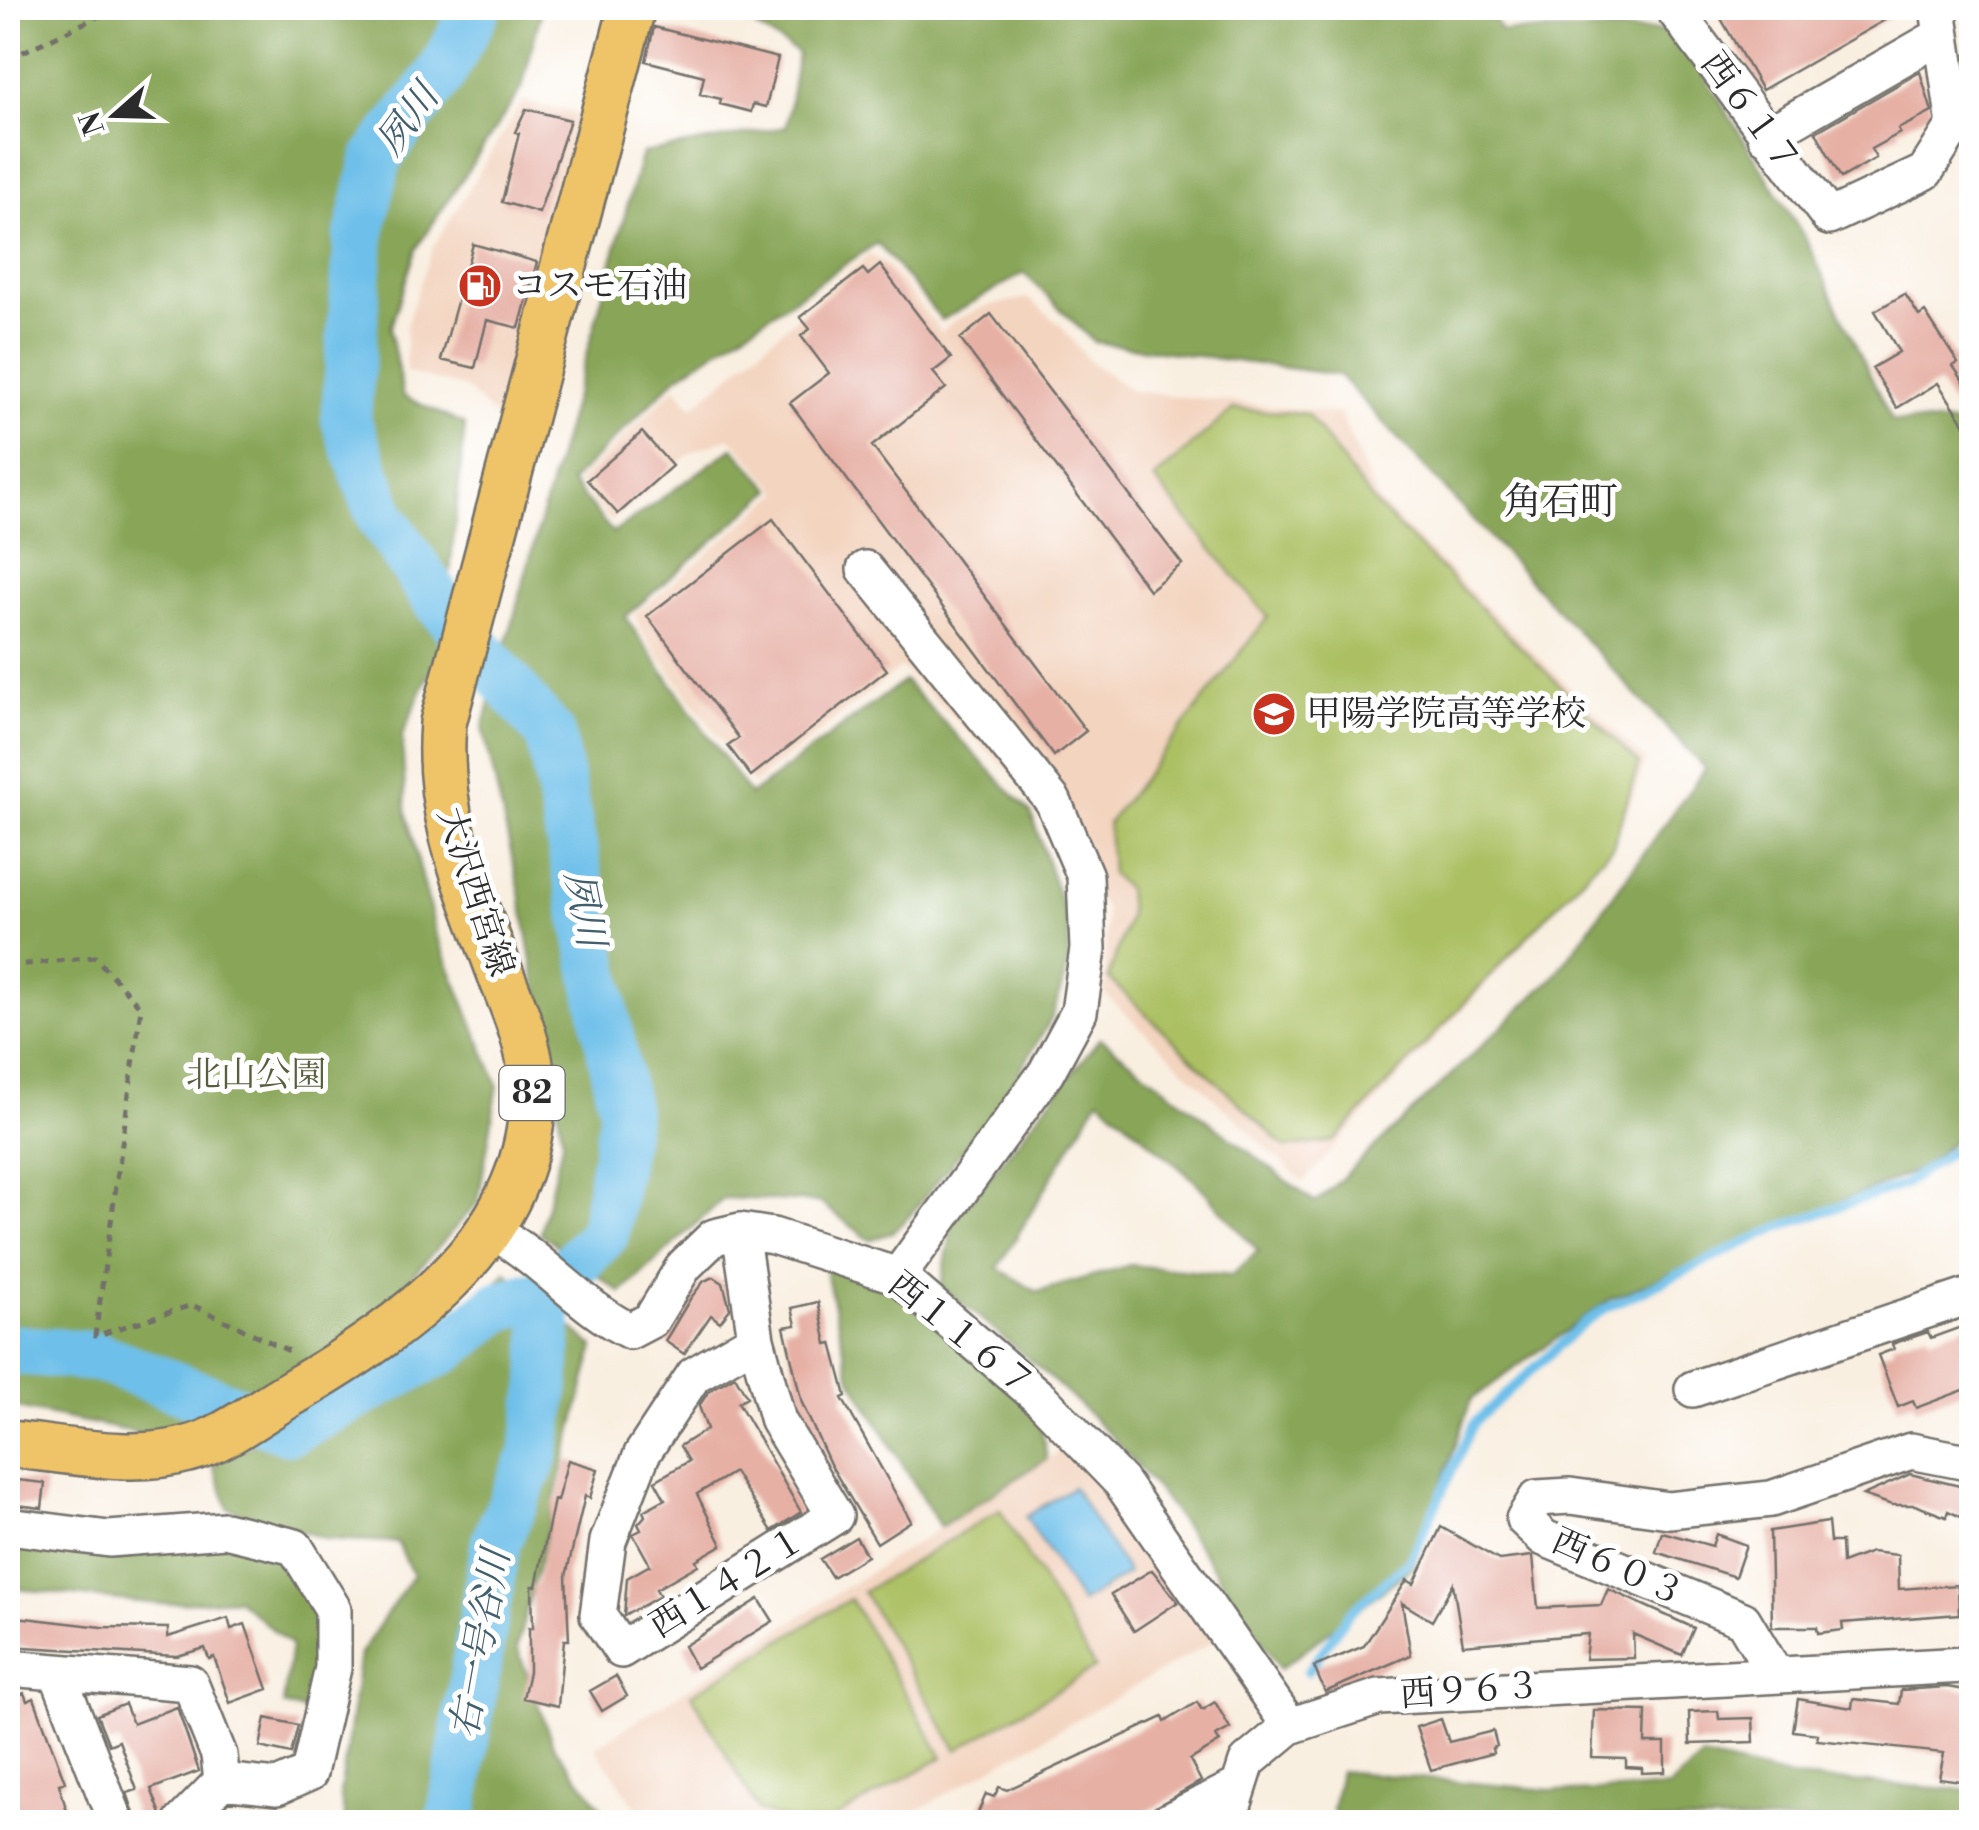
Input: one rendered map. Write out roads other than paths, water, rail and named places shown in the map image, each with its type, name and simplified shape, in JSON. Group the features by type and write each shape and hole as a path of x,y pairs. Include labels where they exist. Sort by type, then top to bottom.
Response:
{"main road":[{"name":"大沢西宮線","path":"8,1444 131,1456 188,1450 336,1367 507,1239 523,1166 532,1077 521,1027 448,828 440,756 450,692 486,545 632,8"}],"street":[{"name":"西６１７","path":"1673,8 1828,217 1926,172 1955,125 1940,21"},
{"path":"1766,136 1940,21"},
{"path":"864,569 1054,801 1085,876 1088,949 1078,1012 1046,1073 898,1276"},
{"path":"507,1239 609,1321 630,1331 651,1320 684,1266 714,1237 740,1231"},
{"name":"西１１６７","path":"740,1231 773,1236 898,1276 1043,1400 1121,1482 1290,1726"},
{"name":"西１４２１","path":"740,1231 756,1339 778,1422 835,1516 621,1650 598,1615 608,1541 642,1454 694,1375 756,1339"},
{"path":"1694,1389 1972,1295"},
{"name":"西６０３","path":"1774,1672 1742,1620 1544,1538 1524,1519 1537,1498 1570,1496 1669,1510 1771,1499 1911,1452 1972,1462"},
{"path":"8,1526 109,1539 225,1530 295,1547 333,1609 333,1668 309,1773 277,1787 222,1781"},
{"path":"1774,1672 1964,1664 1972,1670"},
{"path":"8,1668 190,1683 218,1754 222,1781"},
{"name":"西９６３","path":"1228,1822 1247,1762 1290,1726 1378,1698 1774,1672"},
{"path":"58,1674 116,1822"},
{"path":"182,1822 222,1781"},
{"path":"1167,1822 1236,1787"}],"water":[{"path":"1073,1487 1128,1573 1081,1603 1026,1517"}],"waterway":[{"name":"夙川","path":"8,1349 98,1357 289,1430 446,1348 498,1307 548,1292 604,1234 624,1113 550,734 438,601 382,518 346,420 359,236 377,157 440,76 476,8"},
{"path":"1307,1672 1350,1612 1411,1559 1474,1423 1578,1328 1604,1309 1779,1227 1903,1185 1972,1137"},
{"name":"右一号谷川","path":"451,1822 496,1541 534,1455 545,1383 548,1292"}],"place":[{"name":"コスモ石油","path":"480,286"},
{"name":"甲陽学院高等学校","path":"1274,714"}],"district":[{"name":"角石町","path":"1561,502"}],"park label":[{"name":"北山公園","path":"256,1075"}]}
